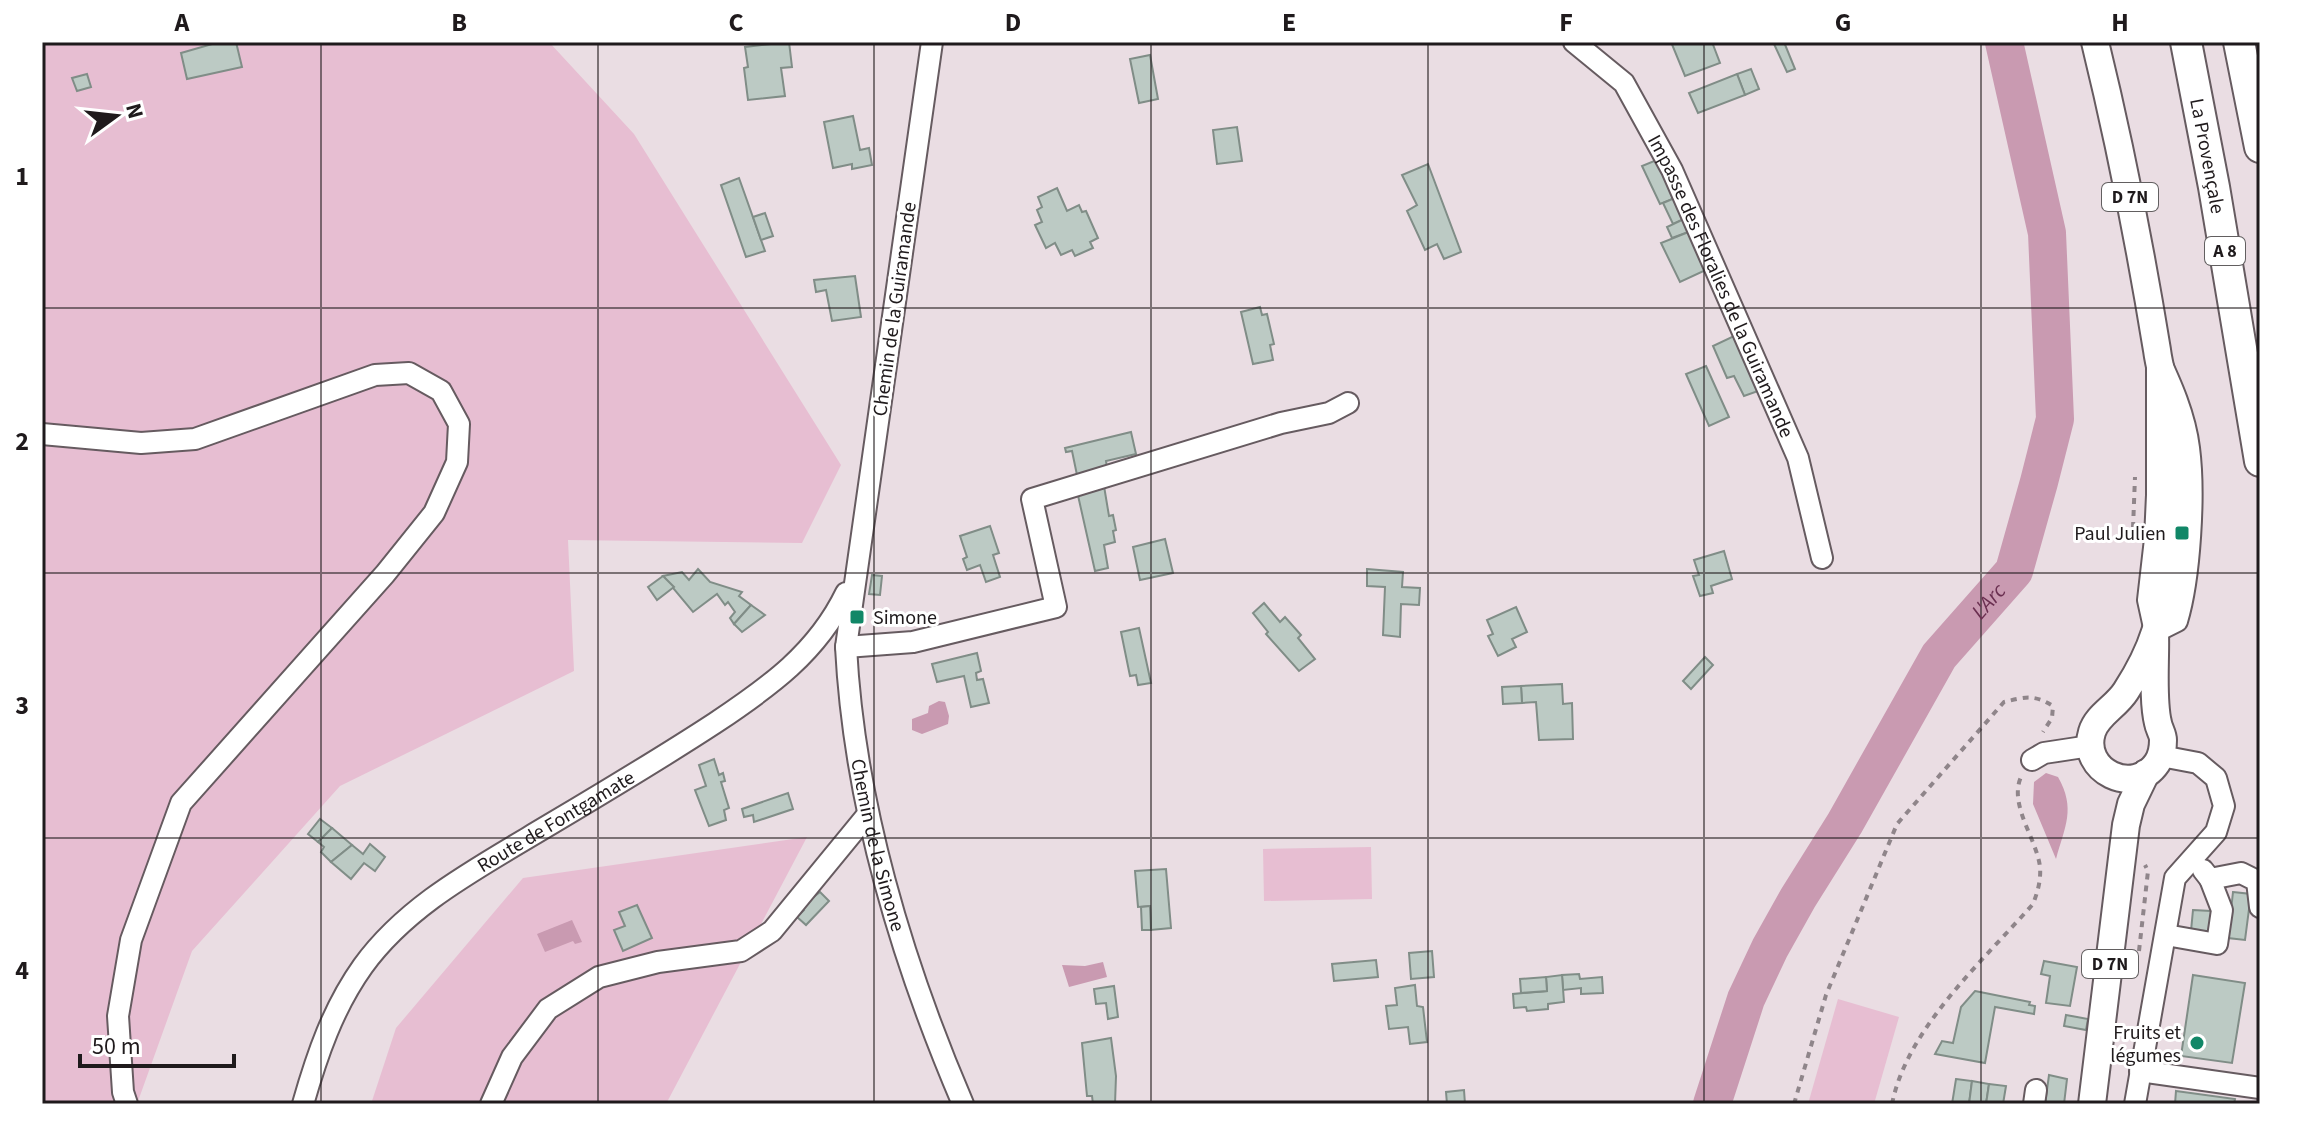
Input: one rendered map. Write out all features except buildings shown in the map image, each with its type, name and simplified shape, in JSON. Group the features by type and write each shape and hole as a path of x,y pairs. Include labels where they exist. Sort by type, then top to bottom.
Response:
{"highway":[{"name":"La Provençale","path":"2186,42 2260,461"},
{"path":"2239,42 2260,147"}],"main road":[{"name":"D 7N","path":"2095,42 2124,161 2167,399 2171,458 2172,528 2166,588 2155,632 2126,691 2111,710"},
{"name":"D 7N","path":"2155,632 2158,723"},
{"path":"2135,707 2144,710 2158,723 2163,737 2153,764 2121,779 2094,756 2093,729 2097,720 2111,710 2135,707"},
{"name":"D 7N","path":"2094,756 2120,803 2126,825"},
{"name":"D 7N","path":"2092,1104 2126,825 2131,804 2153,764"}],"street":[{"name":"Chemin de la Guiramande","path":"855,575 932,42"},
{"name":"Impasse des Floralies de la Guiramande","path":"1574,42 1624,83 1672,170 1798,458 1822,558"},
{"path":"42,434 141,443 195,439 375,375 409,373 441,391 459,424 457,462 434,513 385,574 181,803 131,940 118,1016 127,1104"},
{"path":"846,647 913,642 1056,607 1032,499 1281,423 1329,413 1348,403"},
{"name":"Chemin de la Simone","path":"855,575 846,647 849,710 868,814 894,916 963,1104"},
{"name":"Route de Fontgamate","path":"303,1104 318,1052 338,1007 364,966 394,929 430,899 470,873 679,747 759,694 816,641 832,621 855,575"},
{"path":"2038,756 2094,756"},
{"path":"2135,1104 2175,878 2216,832 2224,806 2216,778 2198,763 2153,764"},
{"path":"491,1104 512,1057 548,1009 599,977 658,962 741,951 772,931 868,814"},
{"path":"2166,935 2217,944 2222,910 2210,879 2193,858"},
{"path":"2210,879 2241,873 2257,881 2260,907"},
{"path":"2140,1071 2260,1088"}],"path":[{"path":"1794,1104 1826,995 1897,824 2004,702 2026,697 2041,698 2053,706 2052,718 2038,741 2038,756 2019,780 2020,807 2040,864 2040,885 2033,904 1925,1026 1895,1089 1892,1104"}],"shaded area":[{"path":"42,42 549,42 634,134 841,465 802,543 568,540 574,671 340,786 192,951 137,1104 42,1104"},
{"path":"939,701 945,702 948,724 922,734 912,730 912,719 928,713 929,706"},
{"path":"2046,773 2058,777 2067,799 2067,818 2056,859 2033,804 2034,782"},
{"path":"807,837 666,1104 371,1104 396,1028 523,878"},
{"path":"1371,847 1372,899 1264,901 1263,849"},
{"path":"572,920 582,942 575,944 573,941 545,952 537,934"},
{"path":"1103,962 1107,977 1069,987 1062,965 1085,966"},
{"path":"1838,999 1899,1017 1874,1104 1808,1104"}],"waterway":[{"name":"L'Arc","path":"1712,1104 1746,999 1770,948 1939,656 2014,571 2039,482 2055,419 2047,233 2004,42"}],"place":[{"name":"Paul Julien","path":"2182,533"},
{"name":"Simone","path":"857,617"},
{"name":"Fruits et légumes","path":"2197,1043"}]}
